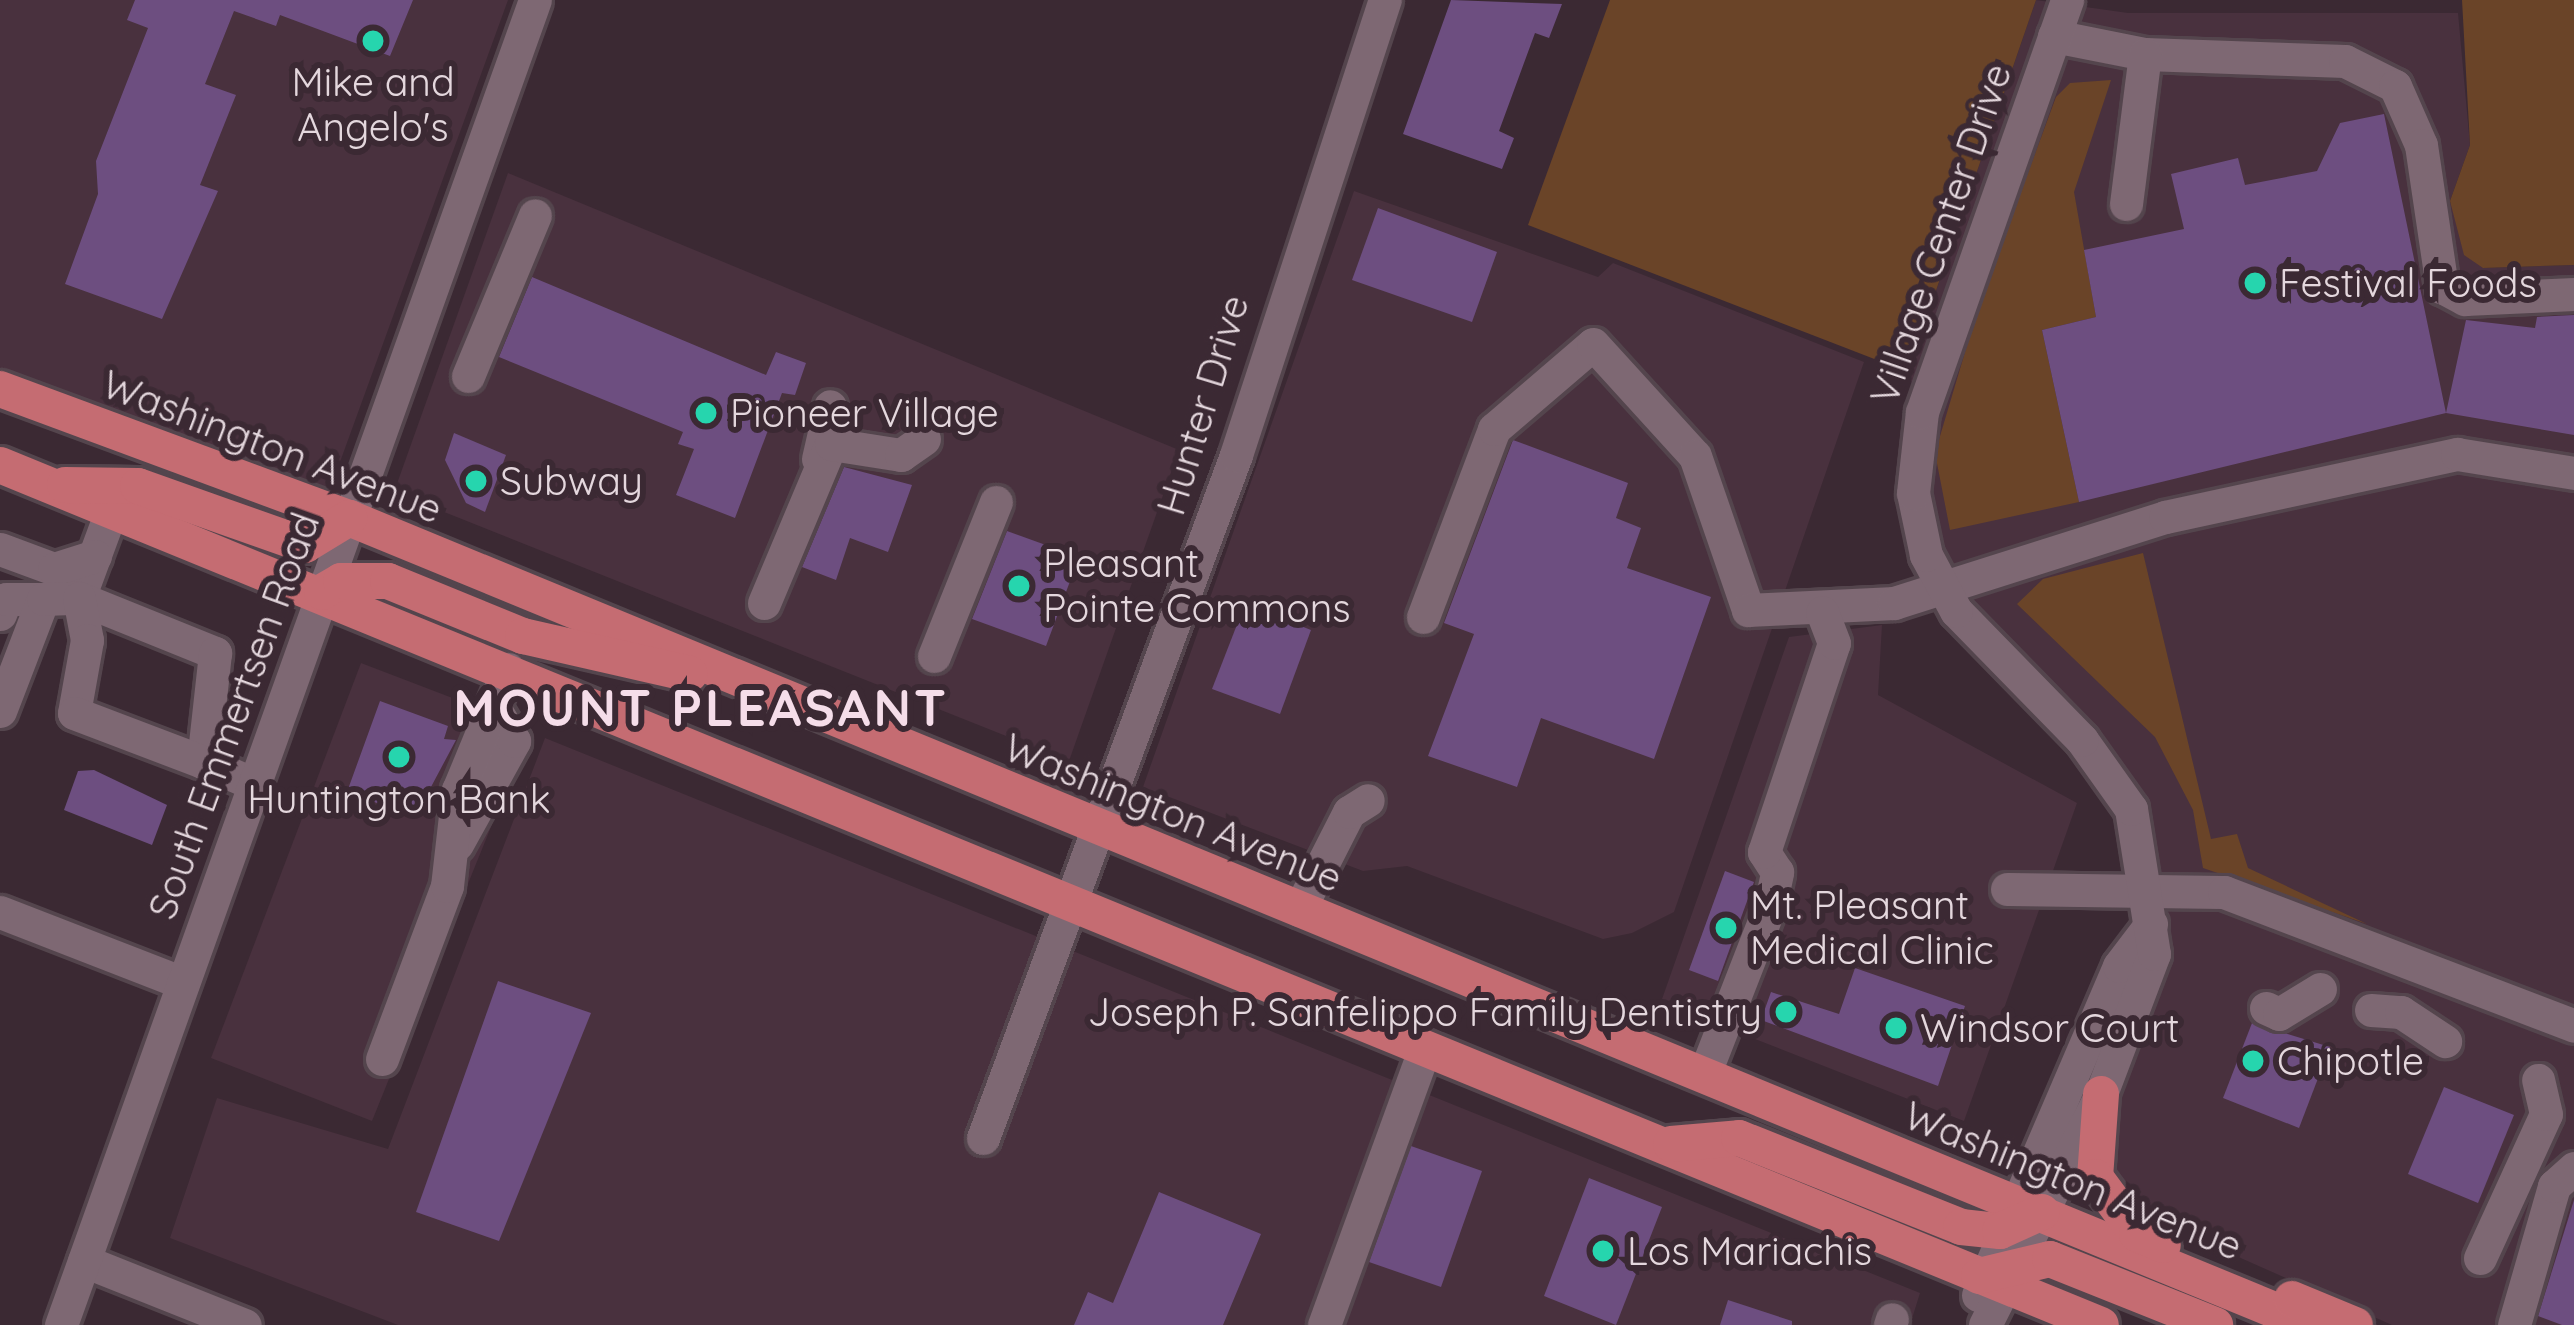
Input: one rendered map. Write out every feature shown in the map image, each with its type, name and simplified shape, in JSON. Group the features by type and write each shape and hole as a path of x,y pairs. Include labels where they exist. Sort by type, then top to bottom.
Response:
{"main road":[{"name":"Washington Avenue","path":"0,389 349,518 1704,1075 2010,1244 2101,1325"},
{"name":"Washington Avenue","path":"0,465 55,484 110,514 322,592 1665,1144 2311,1325"},
{"path":"55,484 138,486 305,544 349,518"},
{"path":"322,592 341,580 388,581 573,651 753,685"},
{"path":"2101,1094 2095,1177 2138,1234 2355,1325"},
{"path":"1665,1144 1739,1138 2215,1325"}],"street":[{"name":"South Emmertsen Road","path":"61,1325 535,0"},
{"name":"Hunter Drive","path":"983,1138 1099,829 1385,0"},
{"name":"Village Center Drive","path":"2010,1244 2101,1094 2154,954 2152,883 2112,776 1939,584 1915,508 1917,429 2067,0"},
{"path":"2054,36 2145,54 2345,61 2395,86 2421,145 2442,287 2464,299 2574,294"},
{"path":"2126,204 2145,54"},
{"path":"467,376 535,215"},
{"path":"1423,617 1494,429 1593,344 1695,456 1748,610 1822,612 1939,584 2165,517 2457,454 2574,473"},
{"path":"764,603 818,459 830,406"},
{"path":"818,459 831,444 901,455 924,439"},
{"path":"934,656 996,502"},
{"path":"110,514 79,598 87,640 74,713 254,784"},
{"path":"0,549 54,569 94,556"},
{"path":"0,614 6,599 79,598 215,652 203,762"},
{"path":"0,711 44,599"},
{"path":"1704,1075 1770,906 1777,872 1764,852 1834,643 1822,612"},
{"path":"382,1059 457,844 458,790 508,669"},
{"path":"1299,910 1349,812 1368,800"},
{"path":"2007,890 2113,895 2152,883 2224,892 2574,1026"},
{"path":"0,912 183,983"},
{"name":"Village Center Drive","path":"1976,1325 2119,966 2151,924"},
{"path":"2422,965 2386,1011 2445,1041"},
{"path":"2266,1008 2279,1014 2320,989"},
{"path":"1324,1325 1425,1047"},
{"path":"2480,1258 2546,1114 2538,1080"},
{"path":"2514,1325 2554,1186 2574,1168"},
{"path":"1985,1325 2010,1244"},
{"path":"84,1261 245,1325"}],"shaded area":[{"path":"0,0 508,0 336,473 349,518 0,389"},
{"path":"1610,0 2036,0 1908,372 1528,225"},
{"path":"2036,0 2128,13 2458,13 2470,145 2450,201 2483,268 2574,265 2574,1325 2392,1325 2060,1178 2142,995 2145,845 1926,555 1922,412 1908,372"},
{"path":"2462,0 2574,0 2574,265 2483,268 2464,255 2450,201 2470,145"},
{"path":"2111,80 2074,192 2096,317 2042,330 2079,502 1950,530 1935,453 1979,305 2056,97 2070,83"},
{"path":"508,173 1179,450 1069,761 394,492"},
{"path":"1354,191 1598,277 1613,263 1864,362 1674,912 1632,933 1603,939 1407,866 1363,871 1143,787"},
{"path":"2143,553 2211,839 2237,834 2248,868 2367,924 2203,868 2193,810 2155,737 2017,604 2043,579"},
{"path":"1882,625 1878,695 2077,803 1964,1121 1661,1002 1789,637"},
{"path":"361,663 531,728 372,1121 211,1058"},
{"path":"545,738 1920,1293 1910,1325 398,1325 170,1238 217,1098 388,1149"}],"building":[{"path":"135,0 413,0 390,56 280,15 276,26 234,11 205,84 236,95 200,185 218,191 162,319 65,284 98,194 96,161 148,28 127,20"},
{"path":"1451,0 1562,4 1549,38 1535,33 1499,131 1514,138 1502,169 1403,134"},
{"name":"Festival Foods","path":"2384,114 2446,413 2079,502 2042,330 2096,317 2084,250 2184,229 2171,174 2238,158 2245,185 2317,171 2340,123"},
{"path":"1378,208 1497,252 1472,322 1352,280"},
{"name":"Pioneer Village","path":"532,277 766,375 776,352 806,363 795,395 782,393 735,518 676,495 694,449 678,444 683,432 499,357"},
{"path":"2574,315 2574,435 2446,413 2466,320 2535,328 2537,317"},
{"name":"Subway","path":"454,433 506,455 485,512 466,503 445,460"},
{"path":"1513,440 1628,483 1616,518 1641,528 1627,568 1711,597 1654,759 1541,718 1517,787 1428,756 1474,634 1444,623"},
{"path":"844,467 912,485 888,552 850,538 836,580 802,567"},
{"name":"Pleasant Pointe Commons","path":"1007,531 1079,557 1046,646 972,619"},
{"path":"1245,604 1311,630 1280,714 1212,689"},
{"name":"Huntington Bank","path":"380,701 448,726 444,739 456,740 415,817 347,792"},
{"path":"94,770 167,805 152,845 64,810 78,771"},
{"name":"Mt. Pleasant Medical Clinic","path":"1725,871 1754,882 1718,981 1689,970"},
{"name":"Windsor Court","path":"1855,968 1965,1006 1938,1086 1761,1020 1771,992 1839,1014"},
{"path":"498,981 591,1013 499,1241 416,1212"},
{"path":"2252,1023 2330,1047 2299,1128 2223,1098"},
{"path":"2444,1087 2514,1115 2478,1203 2408,1174"},
{"path":"1411,1146 1482,1171 1441,1287 1369,1262"},
{"name":"Los Mariachis","path":"1589,1178 1662,1207 1616,1325 1544,1296"},
{"path":"1159,1192 1261,1234 1223,1325 1074,1325 1088,1292 1113,1303"},
{"path":"2574,1200 2574,1325 2562,1325 2538,1316"},
{"path":"1728,1300 1792,1321 1792,1325 1720,1325"}],"place":[{"name":"Mike and Angelo's","path":"373,41"},
{"name":"Festival Foods","path":"2255,283"},
{"name":"Pioneer Village","path":"706,413"},
{"name":"Subway","path":"476,481"},
{"name":"Pleasant Pointe Commons","path":"1019,586"},
{"name":"Huntington Bank","path":"399,757"},
{"name":"Mt. Pleasant Medical Clinic","path":"1726,928"},
{"name":"Joseph P. Sanfelippo Family Dentistry","path":"1786,1012"},
{"name":"Windsor Court","path":"1896,1028"},
{"name":"Chipotle","path":"2253,1061"},
{"name":"Los Mariachis","path":"1603,1251"}],"district":[{"name":"MOUNT PLEASANT","path":"701,707"}]}
